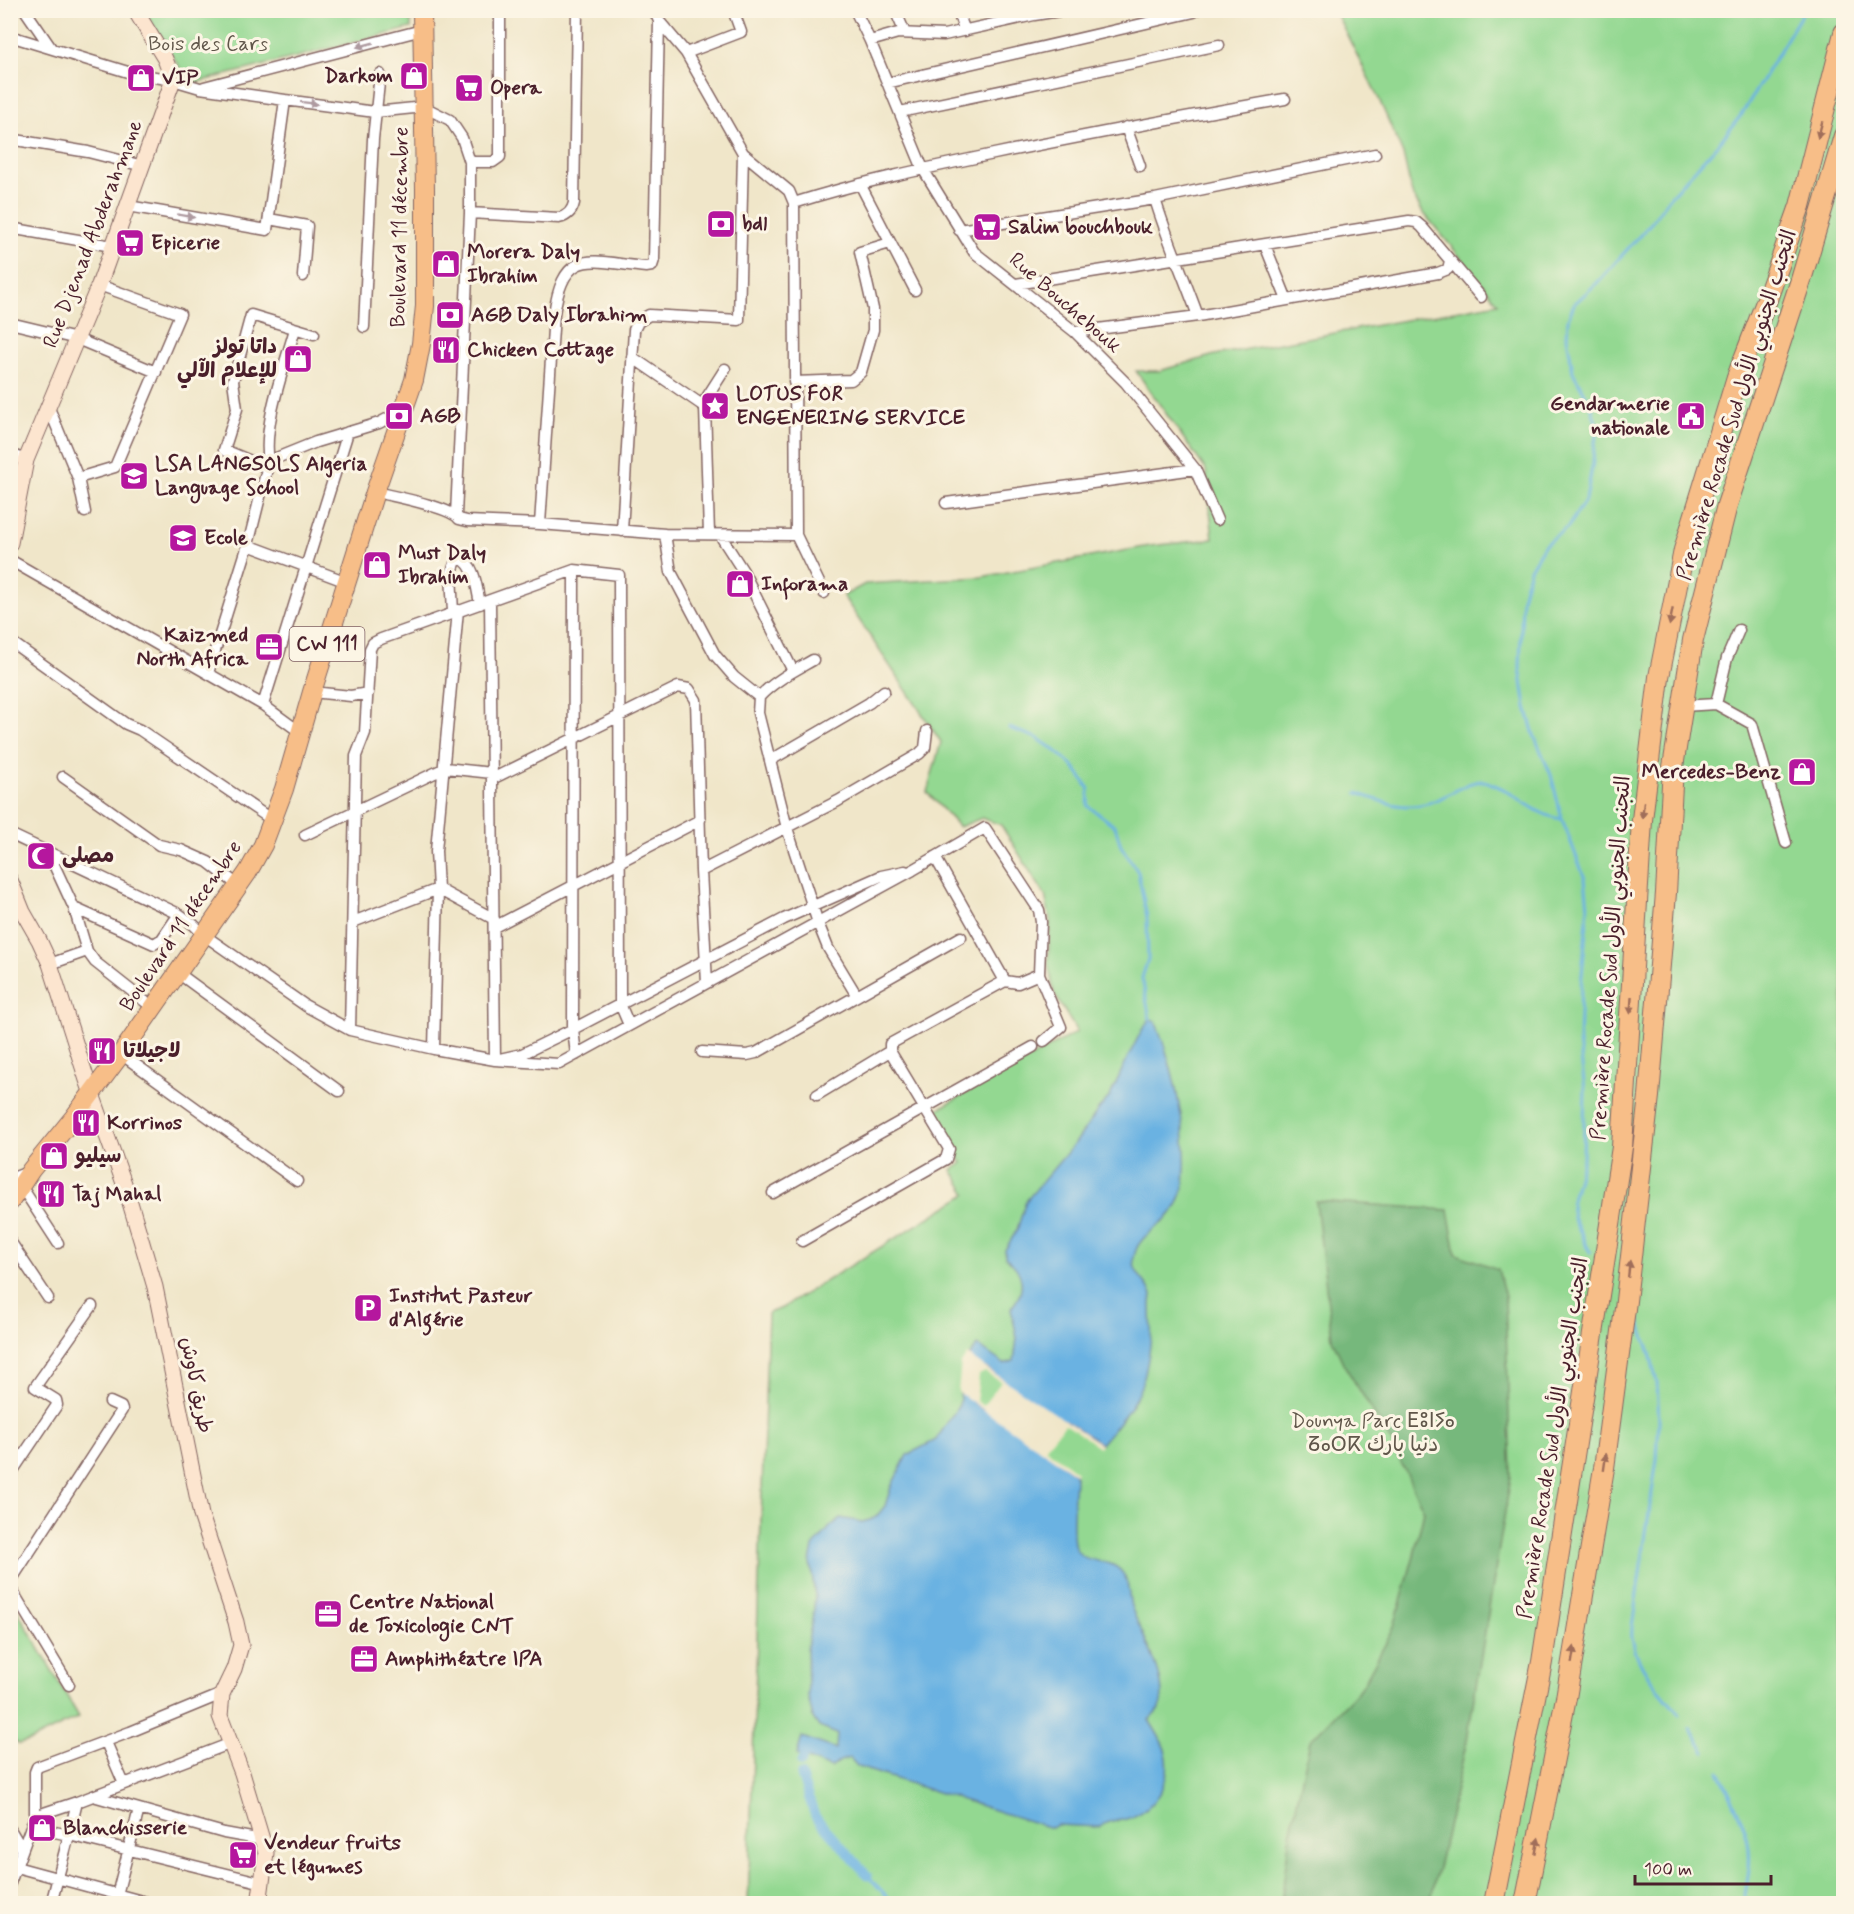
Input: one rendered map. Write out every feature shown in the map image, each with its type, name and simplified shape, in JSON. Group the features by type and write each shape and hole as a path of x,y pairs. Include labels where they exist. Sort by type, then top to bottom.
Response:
{"highway":[{"name":"Première Rocade Sud التجنب الجنوبي الأول","path":"1494,1904 1542,1662 1622,1148 1642,820 1659,677 1690,529 1737,377 1800,206 1844,33"},
{"name":"Première Rocade Sud التجنب الجنوبي الأول","path":"1525,1904 1566,1698 1606,1457 1649,1096 1673,767 1693,640 1727,505 1801,280 1844,136"}],"main road":[{"name":"Boulevard 11 décembre","path":"10,1202 16,1182 32,1170 91,1094 239,886 263,845 272,820 375,492 414,380 421,344 425,306 422,10"}],"street":[{"path":"25,10 51,48"},
{"path":"135,10 165,59 173,80"},
{"path":"470,162 493,162 500,157 500,10"},
{"path":"470,213 559,218 566,216 572,210 574,203 577,10"},
{"path":"686,53 741,32 733,10"},
{"name":"Rue Bouchebouk","path":"855,10 923,169 974,252 1075,332 1126,383 1195,469 1217,520"},
{"path":"895,10 905,33"},
{"path":"957,10 965,31"},
{"path":"870,41 893,33 935,36 965,31 1007,16 1066,10"},
{"path":"887,83 1194,12"},
{"path":"657,16 686,53 743,153 789,191 794,203 796,535 824,593"},
{"path":"540,524 554,314 561,282 571,267 582,261 646,267 652,266 654,260 657,16"},
{"path":"200,88 422,30"},
{"path":"10,36 131,73 173,80 200,88 375,112 424,107 450,120 462,138 470,162 470,213 456,514 459,519 665,534 796,535"},
{"path":"900,112 1219,45"},
{"path":"364,327 375,112 380,74"},
{"name":"Rue Djenad Abderahmane","path":"26,460 99,285 173,80"},
{"path":"794,203 923,169 1126,127 1285,99"},
{"path":"128,206 267,230 285,100"},
{"path":"1126,127 1140,166"},
{"path":"10,139 88,152 143,166"},
{"path":"622,531 634,330 638,322 649,315 739,320 743,153"},
{"path":"959,230 1155,199 1375,154"},
{"path":"860,184 915,290"},
{"path":"1155,199 1165,232 1178,259 1198,316"},
{"path":"269,219 307,226 303,276"},
{"path":"1016,284 1409,221 1416,222 1422,227 1482,297"},
{"path":"10,228 112,246"},
{"path":"794,382 851,380 861,372 873,330 873,309 860,252 890,243"},
{"path":"1265,244 1287,300"},
{"path":"1075,332 1198,316 1438,273 1448,269 1450,261"},
{"path":"78,478 115,467 180,314 99,285"},
{"path":"314,334 251,315 233,381 237,409 224,450 263,466 269,461 316,442 379,423 402,411"},
{"path":"10,323 77,339 156,372"},
{"path":"208,673 248,545 269,461 267,450 269,427 295,329"},
{"path":"632,357 705,407 715,535 743,571 793,671"},
{"path":"702,405 724,369"},
{"path":"49,408 78,478 85,512"},
{"path":"263,705 348,432"},
{"path":"10,454 26,460 10,543"},
{"path":"946,503 1195,469"},
{"path":"375,492 456,514"},
{"path":"665,534 671,572 715,655 734,677 759,697"},
{"path":"248,545 347,582"},
{"path":"434,1049 438,889 436,851 445,768 455,611 451,574 456,561 461,559 467,561 471,568 485,602 492,776 495,1060"},
{"path":"10,560 263,705 300,732"},
{"path":"574,570 573,1029 576,1055"},
{"path":"350,1030 357,756 365,733 370,649 373,643 455,611 574,570 619,574 620,1004 629,1025"},
{"path":"1716,704 1727,658 1738,630"},
{"path":"10,641 126,724 140,730 272,820"},
{"path":"813,660 793,671 759,697 758,713 787,828 818,923 828,948 857,996"},
{"path":"305,835 445,768 492,776 575,740 678,687 689,689 696,700 701,871 708,982"},
{"path":"771,760 869,703 884,691"},
{"path":"312,692 351,696 368,693"},
{"path":"1682,706 1716,704 1752,724 1786,843"},
{"path":"701,871 838,801 919,754 925,748 927,731"},
{"path":"63,777 159,844 181,850 208,862 239,886"},
{"path":"494,923 574,886 700,820"},
{"path":"10,834 178,914 204,935 306,1006 350,1030 495,1060 559,1064 792,935 818,923 982,829 987,830 1039,910 1041,922 1039,974 1061,1027 1044,1041"},
{"path":"49,854 74,908 87,951 95,962 152,1007"},
{"path":"935,857 1005,981"},
{"path":"495,1060 522,1054 784,919 881,876 913,870"},
{"name":"طريق كاوش","path":"10,880 23,912 50,964 91,1094 126,1189 155,1287 201,1515 236,1622 241,1645 234,1670 222,1694 220,1716 264,1840 266,1853 259,1904"},
{"path":"438,889 494,923"},
{"path":"353,922 438,889"},
{"path":"74,908 154,944 162,939 178,914"},
{"path":"702,1052 747,1055 756,1053 961,937"},
{"path":"50,964 87,951"},
{"path":"178,973 339,1091"},
{"path":"802,1241 946,1159 949,1149 890,1051 890,1044 1005,981 1017,983 1039,974"},
{"path":"773,1193 1033,1047"},
{"path":"817,1095 890,1051"},
{"path":"121,1054 297,1181"},
{"path":"16,1182 58,1243"},
{"path":"10,1241 48,1298"},
{"path":"10,1475 57,1405 56,1400 35,1388 92,1306"},
{"path":"10,1582 122,1410 121,1407 110,1402"},
{"path":"10,1587 69,1685"},
{"path":"10,1883 35,1816 37,1767 106,1742 222,1694"},
{"path":"106,1742 124,1784"},
{"path":"35,1816 229,1744"},
{"path":"93,1796 224,1833 264,1840"},
{"path":"51,1904 77,1802"},
{"path":"117,1894 139,1809"},
{"path":"31,1827 263,1883"},
{"path":"10,1829 22,1849"},
{"path":"16,1867 153,1904"}],"green space":[{"name":"Bois des Cars","path":"144,11 410,11 411,28 190,84"},
{"name":"Dounya Parc ⴹⵓⵏⵢⴰ ⵒⴰⵔⴽ دنيا بارك","path":"1335,11 1843,11 1843,1903 748,1904 768,1313 782,1308 967,1194 952,1170 962,1163 932,1112 1077,1032 1054,993 1048,964 1050,920 1045,895 1001,825 982,818 959,827 927,792 941,742 843,596 865,584 981,577 1150,546 1213,539 1206,470 1136,371 1159,371 1215,355 1498,303 1422,211 1412,194 1403,154 1378,97"},
{"path":"1316,1201 1448,1210 1456,1254 1498,1269 1505,1297 1511,1476 1467,1740 1430,1903 1281,1903 1289,1840 1310,1741 1361,1688 1393,1630 1424,1511 1390,1439 1344,1365 1332,1339"},
{"path":"10,1598 79,1717 19,1744 11,1739"}],"water":[{"path":"1150,1019 1155,1021 1169,1061 1181,1114 1185,1167 1182,1189 1176,1207 1143,1238 1134,1258 1136,1270 1152,1295 1151,1336 1146,1370 1131,1406 1101,1444 1064,1420 1041,1448 1075,1474 1073,1523 1075,1547 1084,1557 1116,1567 1126,1580 1131,1606 1150,1649 1161,1682 1162,1697 1158,1710 1149,1720 1165,1749 1166,1774 1159,1794 1145,1810 1136,1815 1100,1827 1057,1825 1051,1828 858,1767 850,1758 840,1761 831,1768 797,1755 802,1737 836,1749 837,1734 819,1727 813,1718 808,1696 807,1647 815,1595 810,1562 813,1547 841,1518 862,1522 876,1517 885,1506 891,1487 907,1455 936,1440 959,1405 964,1364 977,1345 1004,1364 1014,1361 1017,1338 1011,1308 1019,1294 1021,1281 1016,1268 1005,1257 1005,1250 1017,1230 1026,1201 1076,1142 1110,1096 1142,1030","holes":["986,1368 1005,1382 984,1410 973,1402 978,1371"]}],"pier":[{"path":"967,1355 1101,1444 1099,1447 1065,1424 1045,1448 1077,1472 1075,1474 958,1392 961,1364","holes":["985,1372 1001,1382 983,1406 976,1401 979,1375"]}],"waterway":[{"path":"1590,1252 1573,1218 1571,1203 1583,1159 1585,1090 1579,1041 1588,908 1585,879 1562,819 1551,775 1534,735 1526,707 1520,668 1522,598 1530,569 1545,544 1568,527 1586,499 1592,468 1597,426 1591,405 1573,372 1567,337 1568,319 1574,304 1597,283 1652,222 1668,199 1742,114 1804,10"},
{"path":"1009,728 1037,738 1074,767 1089,789 1088,806 1115,826 1121,846 1138,872 1147,917 1148,959 1142,978 1150,1019"},
{"path":"1357,793 1393,804 1414,806 1436,800 1470,783 1484,781 1505,790 1536,810 1562,819"},
{"path":"1638,1319 1650,1353 1657,1383 1659,1420 1657,1459 1632,1638 1644,1670 1680,1715"},
{"path":"1690,1728 1705,1752"},
{"path":"801,1763 803,1758"},
{"path":"1719,1772 1740,1816 1748,1842 1749,1865 1743,1904"},
{"path":"801,1775 815,1816 868,1876"},
{"path":"868,1876 894,1904"}],"place":[{"name":"Darkom","path":"414,76"},
{"name":"VIP","path":"141,78"},
{"name":"Opera","path":"469,88"},
{"name":"bdl","path":"721,224"},
{"name":"Salim bouchbouk","path":"987,227"},
{"name":"Epicerie","path":"130,243"},
{"name":"Morera Daly Ibrahim","path":"446,264"},
{"name":"AGB Daly Ibrahim","path":"450,315"},
{"name":"Chicken Cottage","path":"446,350"},
{"name":"داتا تولز للإعلام الآلي","path":"298,359"},
{"name":"LOTUS FOR ENGENERING SERVICE","path":"715,406"},
{"name":"AGB","path":"399,416"},
{"name":"Gendarmerie nationale","path":"1691,416"},
{"name":"LSA LANGSOLS Algeria Language School","path":"134,476"},
{"name":"Ecole","path":"183,538"},
{"name":"Must Daly Ibrahim","path":"377,565"},
{"name":"Inforama","path":"740,584"},
{"name":"Kaizmed North Africa","path":"269,647"},
{"name":"Mercedes-Benz","path":"1802,772"},
{"name":"مصلى","path":"41,856"},
{"name":"لاجيلاتا","path":"102,1051"},
{"name":"Korrinos","path":"86,1123"},
{"name":"سيليو","path":"54,1156"},
{"name":"Taj Mahal","path":"51,1194"},
{"name":"Institut Pasteur d'Algérie","path":"368,1308"},
{"name":"Centre National de Toxicologie CNT","path":"328,1614"},
{"name":"Amphithéatre IPA","path":"364,1659"},
{"name":"Blanchisserie","path":"42,1828"},
{"name":"Vendeur fruits et légumes","path":"243,1855"}]}
